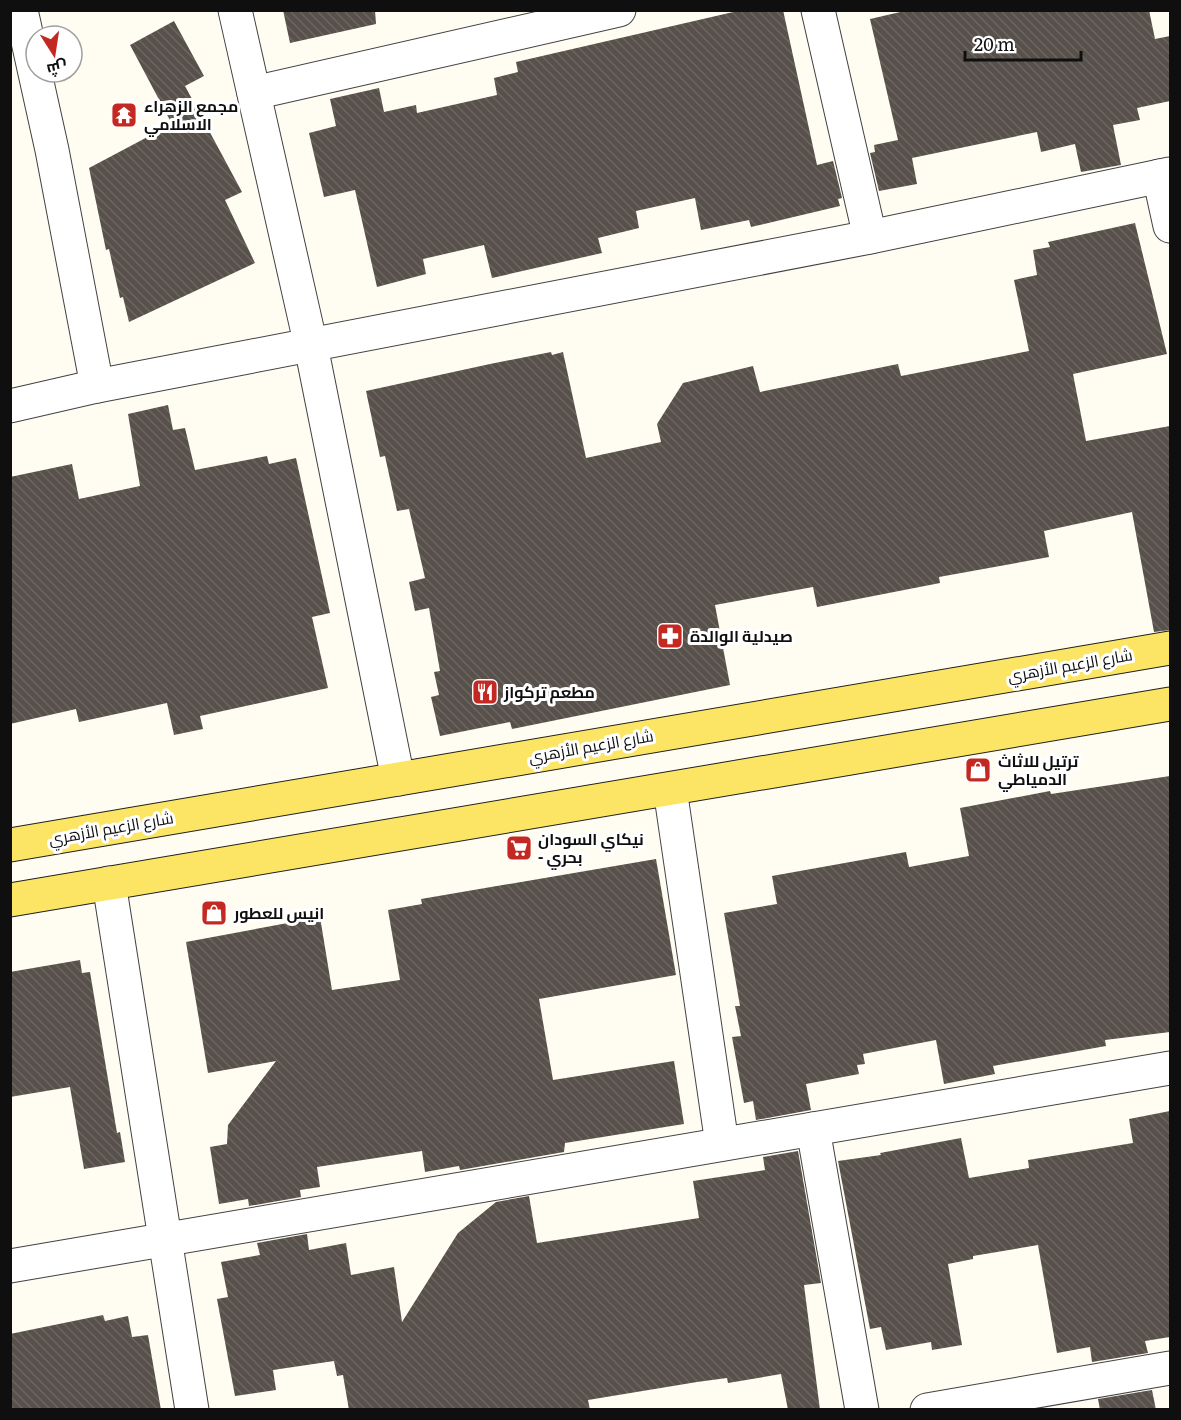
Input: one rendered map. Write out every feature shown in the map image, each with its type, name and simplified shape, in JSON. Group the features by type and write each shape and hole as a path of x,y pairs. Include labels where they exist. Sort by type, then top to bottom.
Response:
{"main road":[{"name":"شارع الزعيم الأزهري","path":"10,845 1170,648"},
{"path":"10,900 1170,704"}],"street":[{"path":"21,10 52,150 97,386"},
{"path":"235,10 310,346 398,779"},
{"path":"254,93 619,10"},
{"path":"818,10 870,237"},
{"path":"10,406 97,386 870,237 1165,175 1170,226"},
{"path":"670,789 722,1144"},
{"path":"109,883 192,1410"},
{"path":"10,1266 1170,1068"},
{"path":"813,1129 862,1410"},
{"path":"927,1410 1170,1368"}],"building":[{"path":"283,10 375,10 376,24 290,43"},
{"path":"742,10 783,10 817,165 833,161 842,198 838,199 840,206 751,227 749,220 701,230 695,198 636,211 639,228 598,238 602,253 492,278 484,245 423,259 426,274 377,287 355,190 324,197 309,133 336,126 330,99 379,88 384,112 416,105 417,113 497,95 494,78 518,72 516,62"},
{"path":"909,10 1149,10 1155,39 1170,36 1170,101 1137,108 1140,120 1113,125 1121,165 1081,172 1075,144 1041,152 1037,132 912,158 917,184 879,191 870,153 875,152 874,145 898,140 870,19"},
{"path":"174,21 204,76 185,86 242,192 225,200 255,263 129,322 123,297 120,298 109,249 106,250 89,168 172,124 130,45"},
{"path":"1135,223 1167,354 1073,374 1086,441 1170,426 1170,630 1154,632 1132,512 1044,531 1049,557 939,577 940,583 817,607 813,587 715,605 730,685 512,729 510,722 440,736 431,697 439,695 434,672 440,671 429,608 415,611 409,582 425,578 409,509 397,511 385,456 380,457 366,391 490,364 551,352 552,355 563,352 586,458 661,442 657,424 683,383 753,366 760,392 898,364 901,376 1029,351 1014,280 1037,275 1033,250 1050,247 1048,242"},
{"path":"168,405 173,430 185,428 195,470 267,456 269,464 296,458 330,613 312,617 328,688 200,716 203,729 174,735 167,703 79,722 76,709 10,724 10,477 72,464 79,499 140,486 128,414"},
{"path":"1170,776 1170,1032 1105,1040 1106,1046 993,1066 995,1074 944,1084 936,1040 863,1054 865,1064 857,1065 859,1074 806,1084 811,1110 756,1120 753,1101 744,1103 732,1037 741,1036 735,1006 740,1006 724,913 777,904 772,876 906,852 909,867 969,856 960,808 1050,791 1051,794"},
{"path":"656,859 676,975 539,999 553,1080 674,1061 684,1124 565,1143 564,1152 460,1170 459,1166 425,1172 422,1151 317,1167 320,1187 300,1190 301,1197 249,1206 248,1199 219,1204 210,1147 227,1144 228,1125 276,1061 208,1073 186,942 320,917 332,990 400,980 388,910 422,904 421,899"},
{"path":"80,960 82,973 90,972 117,1133 120,1132 125,1162 84,1169 70,1087 10,1097 10,972"},
{"path":"1170,1111 1170,1337 1145,1341 1148,1353 1092,1362 1090,1347 1057,1353 1038,1245 973,1256 973,1259 948,1264 962,1345 932,1350 931,1342 886,1350 881,1327 870,1329 838,1161 881,1155 880,1153 961,1138 969,1178 1029,1168 1028,1160 1133,1143 1129,1119"},
{"path":"798,1151 821,1283 804,1285 820,1410 788,1410 781,1374 728,1383 727,1378 697,1382 588,1400 590,1410 349,1410 343,1375 337,1376 334,1361 273,1370 276,1390 235,1396 217,1299 228,1297 221,1262 260,1255 257,1243 307,1234 309,1250 346,1243 351,1275 394,1267 402,1322 458,1233 496,1202 529,1196 537,1243 699,1218 693,1181 765,1170 763,1157"},
{"path":"103,1315 105,1321 128,1316 132,1337 148,1335 161,1410 10,1410 10,1334"},
{"path":"1152,1390 1156,1410 1100,1410 1098,1399"}],"place":[{"name":"مجمع الزهراء الاسلامي","path":"124,115"},
{"name":"صيدلية الوالدة","path":"670,636"},
{"name":"مطعم تركواز","path":"485,692"},
{"name":"ترتيل للاثاث الدمياطي","path":"978,770"},
{"name":"نيكاي السودان - بحري","path":"519,848"},
{"name":"انيس للعطور","path":"214,913"}]}
